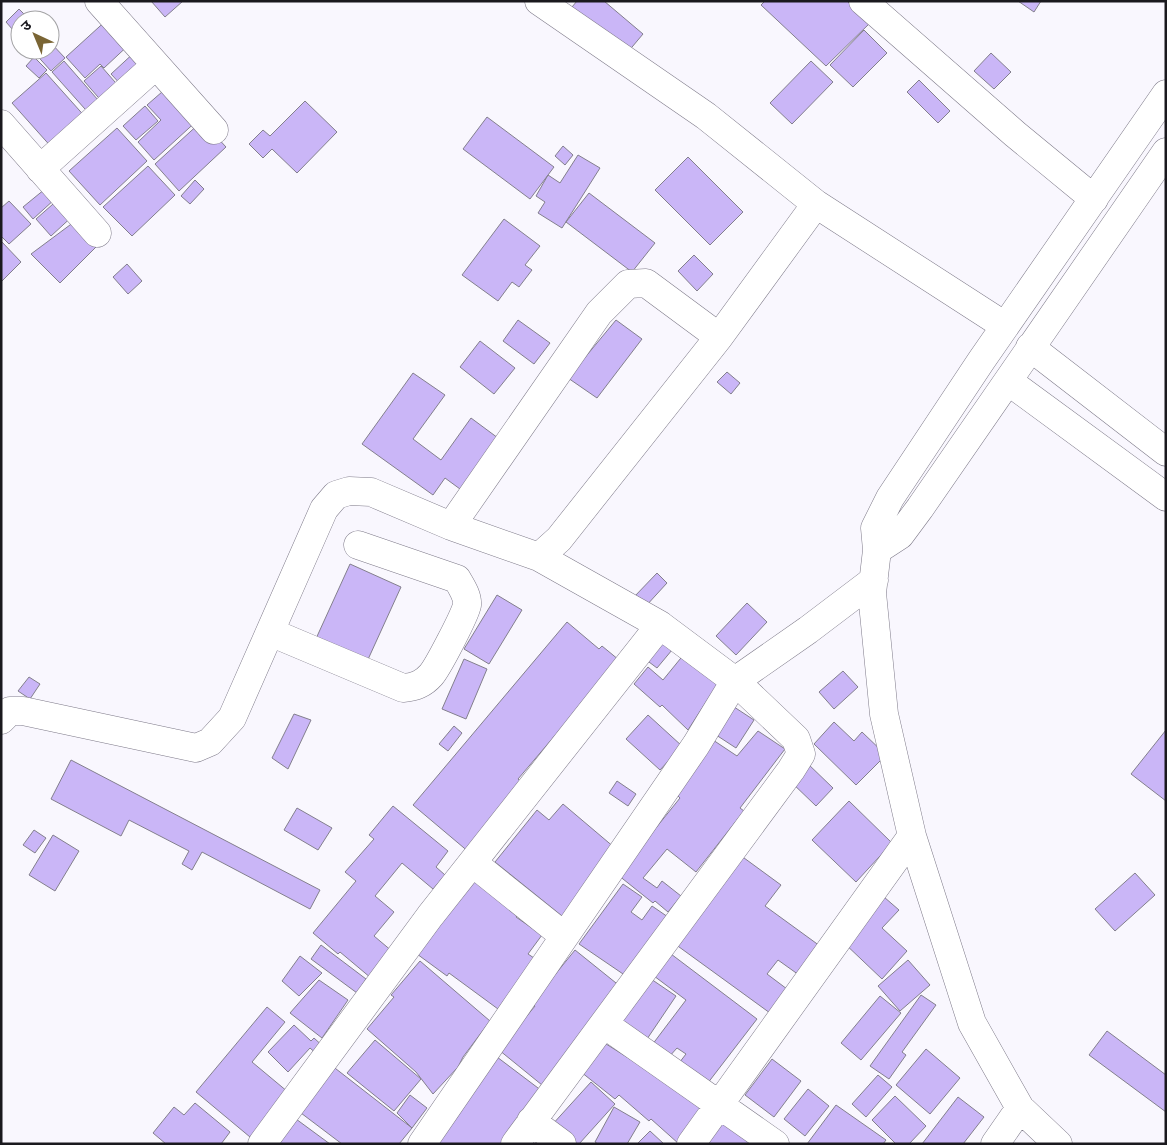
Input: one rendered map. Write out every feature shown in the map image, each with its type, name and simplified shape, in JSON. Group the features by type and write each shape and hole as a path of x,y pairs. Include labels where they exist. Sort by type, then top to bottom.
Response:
{"street":[{"path":"99,1 214,130"},
{"path":"539,1 706,116 816,204 1006,326"},
{"path":"863,1 1015,134 1094,198"},
{"path":"40,169 156,65"},
{"path":"1058,1144 1020,1108 972,1023 912,836 884,714 872,593 877,550 875,528 890,498 1166,94"},
{"path":"1,124 97,233"},
{"path":"877,550 900,535 1166,152"},
{"path":"539,557 559,539 719,337 816,204"},
{"path":"451,526 599,313 628,284 646,283 719,337"},
{"path":"1030,347 1166,452"},
{"path":"1008,381 1166,497"},
{"path":"1,720 10,711 23,711 196,748 210,742 232,718 324,509 336,495 349,492 371,492 451,526 539,557 660,624 735,681 796,739 801,754 516,1144"},
{"path":"270,632 403,688 417,686 432,675 460,623 467,604 463,590 457,580 358,545"},
{"path":"422,1144 696,745 735,681 808,630 874,580"},
{"path":"262,1144 430,916 660,624"},
{"path":"691,1144 912,836"},
{"path":"473,863 564,936"},
{"path":"604,1024 775,1144"},
{"path":"995,1144 1020,1108"},
{"path":"531,1121 562,1144"}],"building":[{"path":"151,1 183,1 165,17"},
{"path":"577,1 604,1 643,34 627,53 572,7"},
{"path":"765,1 847,1 871,22 826,66 761,5"},
{"path":"1018,1 1041,1 1034,12"},
{"path":"110,17 133,41 104,68 100,64 85,78 66,57"},
{"path":"10,18 10,27 6,22"},
{"path":"864,30 887,53 853,87 830,65"},
{"path":"137,50 151,64 124,88 111,74"},
{"path":"60,53 65,58 51,71 41,60 60,60"},
{"path":"991,53 1011,72 994,89 974,71"},
{"path":"31,60 37,60 47,70 39,78 26,66"},
{"path":"64,61 105,108 93,118 52,72"},
{"path":"811,61 833,82 792,124 770,103"},
{"path":"101,66 122,90 105,105 84,81"},
{"path":"46,73 88,120 54,150 12,103"},
{"path":"919,80 950,111 938,123 907,92"},
{"path":"170,85 200,118 154,160 138,142 161,120 147,105"},
{"path":"305,101 337,132 297,173 272,149 263,158 249,144 263,130 270,136"},
{"path":"145,106 158,121 136,140 123,126"},
{"path":"487,117 554,167 530,199 463,149"},
{"path":"202,121 226,147 179,191 155,164"},
{"path":"117,128 147,161 100,205 69,171"},
{"path":"563,146 573,155 565,165 555,156"},
{"path":"578,155 600,168 562,228 538,213 545,202 536,196 548,175 560,183"},
{"path":"688,157 743,212 710,245 655,190"},
{"path":"148,166 175,195 132,236 103,207"},
{"path":"195,180 204,189 190,204 181,196"},
{"path":"45,189 55,199 33,219 23,207"},
{"path":"589,193 655,243 632,272 566,222"},
{"path":"61,197 76,213 51,236 36,219"},
{"path":"9,201 31,224 9,244 1,236 1,208"},
{"path":"78,219 101,242 60,283 31,254"},
{"path":"504,219 540,246 525,265 532,270 519,287 512,282 498,301 462,275"},
{"path":"1,241 21,262 1,282"},
{"path":"694,255 713,274 697,291 678,271"},
{"path":"127,264 142,281 128,294 113,277"},
{"path":"518,320 550,343 534,364 503,341"},
{"path":"616,320 642,339 597,398 568,378"},
{"path":"480,341 515,368 494,394 460,367"},
{"path":"727,372 740,383 731,394 717,382"},
{"path":"413,373 445,395 413,439 441,460 471,418 498,438 460,489 445,478 433,495 362,444"},
{"path":"350,564 401,587 365,666 314,643"},
{"path":"657,573 667,583 645,607 634,597"},
{"path":"497,595 522,610 489,664 464,649"},
{"path":"747,603 767,622 736,655 716,636"},
{"path":"567,622 599,649 602,646 619,660 518,779 526,786 470,853 413,805"},
{"path":"665,634 677,644 657,668 645,659"},
{"path":"685,653 717,685 688,730 662,705 660,707 634,684 648,667 663,680"},
{"path":"464,659 487,669 466,719 442,709"},
{"path":"843,671 858,687 834,709 819,692"},
{"path":"29,677 40,684 30,699 18,691"},
{"path":"728,703 754,720 736,748 710,731"},
{"path":"294,714 311,720 288,769 272,758"},
{"path":"648,715 682,746 660,770 626,739"},
{"path":"834,722 854,741 862,732 886,755 856,785 814,744"},
{"path":"454,726 462,733 448,751 439,744"},
{"path":"1166,730 1166,801 1131,774"},
{"path":"758,731 785,749 740,808 744,811 696,872 667,849 643,878 657,888 662,881 681,896 668,912 655,901 653,903 618,875 680,798 674,792 713,740 737,756"},
{"path":"71,760 320,890 310,909 202,852 192,870 182,864 189,851 129,820 121,836 51,799"},
{"path":"806,762 833,788 816,806 789,780"},
{"path":"617,781 636,794 628,806 609,793"},
{"path":"849,801 892,843 856,882 812,840"},
{"path":"563,804 615,848 567,920 495,862 537,810 549,820"},
{"path":"393,806 448,851 436,867 445,875 433,889 402,863 375,896 394,912 374,936 393,952 371,978 340,952 338,954 313,933 356,881 345,872 374,839 369,835"},
{"path":"297,808 332,828 318,850 284,830"},
{"path":"34,830 46,838 35,853 23,845"},
{"path":"53,835 79,851 55,891 29,875"},
{"path":"740,855 781,885 765,906 820,946 799,975 778,960 767,974 787,989 770,1013 675,944"},
{"path":"1135,873 1155,895 1115,931 1095,909"},
{"path":"474,875 522,909 516,917 542,935 528,954 534,958 498,1009 449,973 447,976 417,954"},
{"path":"623,884 642,897 631,912 642,920 652,906 668,917 626,976 579,944"},
{"path":"884,897 899,910 882,928 907,951 882,979 842,941"},
{"path":"321,945 366,979 357,993 311,959"},
{"path":"575,950 621,987 542,1085 499,1050 535,1006 532,1003"},
{"path":"671,954 757,1019 704,1088 676,1067 686,1054 677,1048 668,1058 652,1045 686,1000 654,976"},
{"path":"300,956 322,973 299,996 282,981"},
{"path":"908,960 930,985 900,1011 878,986"},
{"path":"420,961 490,1021 463,1057 458,1067 433,1094 416,1072 367,1029 394,997 391,995"},
{"path":"651,979 676,996 645,1042 620,1025"},
{"path":"319,980 348,1000 322,1038 290,1013"},
{"path":"921,995 936,1005 902,1052 906,1055 889,1079 870,1066"},
{"path":"880,996 901,1013 861,1060 841,1043"},
{"path":"267,1007 285,1022 252,1062 288,1092 250,1137 196,1092"},
{"path":"294,1025 311,1041 314,1038 326,1049 319,1056 310,1048 288,1072 268,1052"},
{"path":"1107,1031 1166,1075 1166,1112 1089,1055"},
{"path":"375,1040 421,1079 394,1111 347,1073"},
{"path":"603,1042 709,1109 679,1144 651,1119 649,1121 619,1095 615,1099 581,1072"},
{"path":"926,1049 960,1078 930,1114 896,1085"},
{"path":"497,1057 542,1091 502,1144 435,1144"},
{"path":"772,1059 801,1081 774,1117 745,1095"},
{"path":"331,1065 412,1128 399,1144 342,1144 297,1110"},
{"path":"878,1075 892,1087 866,1117 852,1104"},
{"path":"591,1082 615,1104 579,1144 570,1144 551,1126"},
{"path":"808,1089 829,1106 805,1136 784,1119"},
{"path":"410,1095 427,1108 412,1128 397,1113"},
{"path":"895,1096 926,1126 909,1144 896,1144 872,1120"},
{"path":"958,1097 984,1117 963,1144 922,1144"},
{"path":"195,1103 230,1132 221,1144 166,1144 153,1133 174,1107 184,1115"},
{"path":"836,1105 886,1140 883,1144 807,1144"},
{"path":"614,1107 640,1122 627,1144 598,1144 595,1142"},
{"path":"725,1116 758,1144 707,1144"},
{"path":"296,1119 330,1144 278,1144"},
{"path":"650,1131 664,1144 637,1144"}]}
